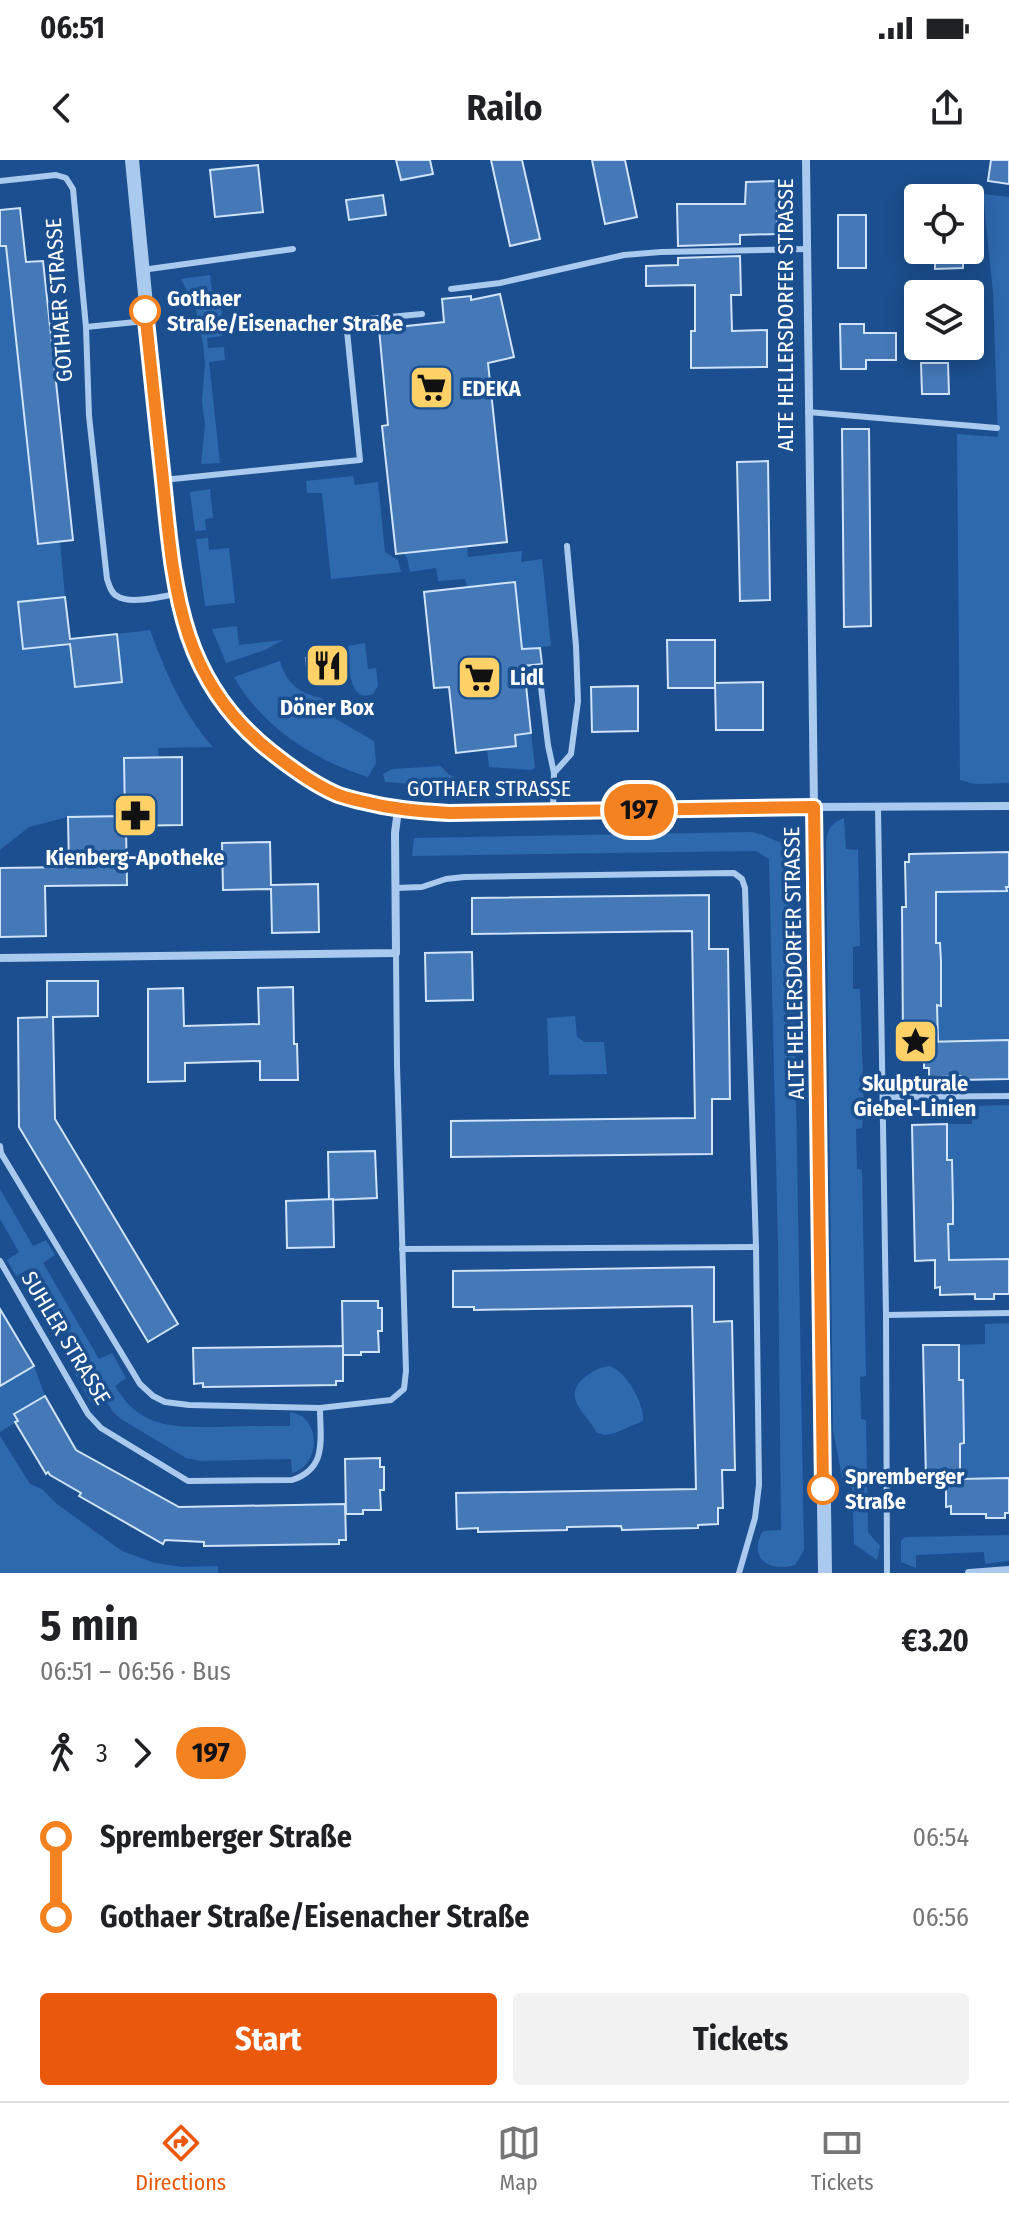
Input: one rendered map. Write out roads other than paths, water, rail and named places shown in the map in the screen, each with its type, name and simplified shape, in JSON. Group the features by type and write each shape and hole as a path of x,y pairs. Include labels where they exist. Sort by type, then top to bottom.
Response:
{"street":[{"name":"GOTHAER STRASSE","path":"132,160 146,321 177,594 193,651 208,681 247,733 288,766 337,795 398,810 449,813 814,807"},
{"name":"ALTE HELLERSDORFER STRASSE","path":"806,160 825,1573"},
{"path":"814,807 1009,806"},
{"name":"SUHLER STRASSE","path":"396,953 395,833 398,810"},
{"path":"0,958 396,953"},
{"path":"969,1573 1009,1570"}],"lane":[{"name":"GOTHAER STRASSE","path":"0,181 56,175 66,178 73,189 86,327 89,416 107,579 118,597 127,600 177,594"},
{"path":"142,270 293,249"},
{"path":"451,289 500,283 624,255 807,249"},
{"path":"163,480 360,460 346,321 422,314"},
{"path":"86,327 146,321"},
{"path":"808,412 997,428"},
{"path":"554,773 571,754 578,701 567,546"},
{"path":"540,679 554,773 553,811"},
{"path":"878,807 887,1573"},
{"name":"ALTE HELLERSDORFER STRASSE","path":"396,888 422,887 464,877 734,873 742,879 745,888 756,1247 759,1485 755,1518 739,1573"},
{"name":"SUHLER STRASSE","path":"0,1146 1,1153 140,1384 153,1396 165,1402 189,1405 320,1408 391,1400 404,1389 406,1371 396,953"},
{"path":"883,1097 1009,1096"},
{"path":"402,1249 756,1247"},
{"name":"SUHLER STRASSE","path":"0,1261 88,1414 101,1428 188,1481 292,1480 305,1476 315,1465 319,1452 320,1408"},
{"path":"886,1315 1009,1313"}],"place":[{"name":"Gothaer Straße/Eisenacher Straße","path":"145,311"},
{"name":"EDEKA","path":"431,388"},
{"name":"Döner Box","path":"327,666"},
{"name":"Lidl","path":"479,677"},
{"name":"Kienberg-Apotheke","path":"135,816"},
{"name":"Skulpturale Giebel-Linien","path":"915,1042"},
{"name":"Spremberger Straße","path":"823,1489"}]}
